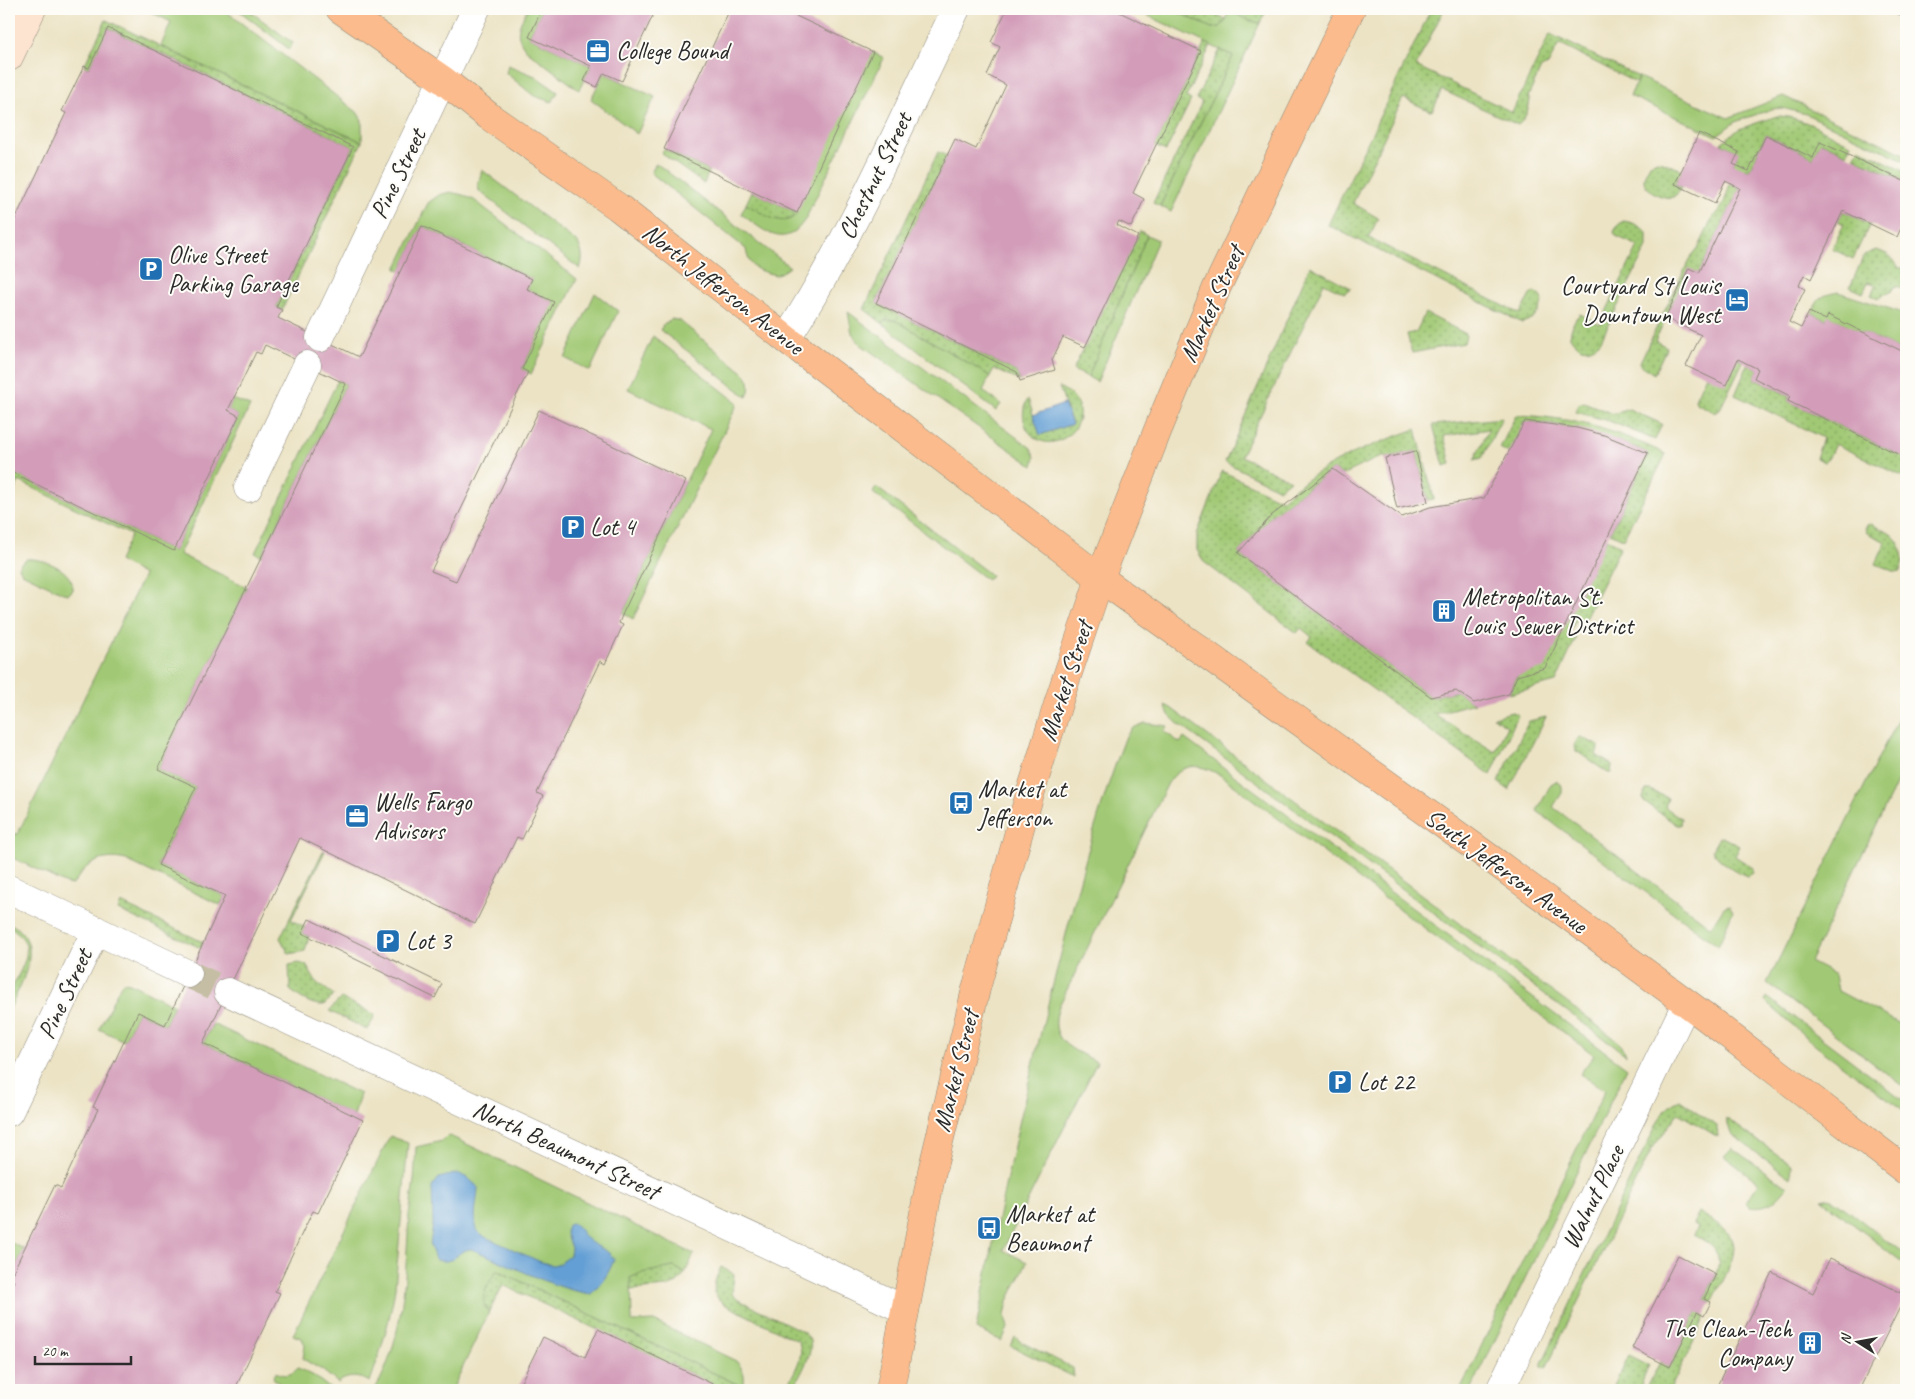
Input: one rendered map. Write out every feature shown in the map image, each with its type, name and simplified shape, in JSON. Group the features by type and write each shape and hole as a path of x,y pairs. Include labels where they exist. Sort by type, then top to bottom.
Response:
{"main road":[{"path":"9,57 32,9"},
{"name":"North Jefferson Avenue","path":"340,9 443,80 490,117 618,207 786,339 1100,578"},
{"name":"Market Street","path":"890,1390 932,1171 976,989 1023,816 1062,691 1100,578 1157,432 1217,287 1351,9"},
{"name":"South Jefferson Avenue","path":"1100,578 1494,861 1906,1171"}],"street":[{"name":"Pine Street","path":"320,338 476,9"},
{"name":"Chestnut Street","path":"786,339 842,246 956,9"},
{"path":"248,488 307,365"},
{"path":"9,889 188,974"},
{"name":"Pine Street","path":"9,1112 96,930"},
{"name":"North Beaumont Street","path":"228,992 905,1310"},
{"name":"Walnut Place","path":"1500,1390 1686,1004"}],"green space":[{"path":"145,9 223,9 357,112 362,120 362,142 161,46 171,22"},
{"path":"237,9 247,9 293,43 289,49"},
{"path":"527,9 542,9 529,37 591,66 579,90 526,50 522,44 518,34"},
{"path":"1134,9 1171,9 1212,28 1220,27 1226,21 1228,10 1248,20 1260,23 1171,212 1160,206 1233,56"},
{"path":"1171,9 1203,9 1226,20 1220,27 1212,28"},
{"path":"1228,9 1267,9 1260,23 1248,20"},
{"path":"1431,9 1444,9 1416,66 1512,112 1550,34 1639,77 1636,83 1559,44 1548,65 1541,68 1528,97 1530,100 1529,107 1523,120 1518,125 1442,90 1433,110 1430,111 1403,98 1353,203 1378,218 1369,238 1520,314 1530,295 1534,292 1541,296 1543,300 1538,312 1530,320 1522,323 1328,225"},
{"path":"106,20 362,142 282,310 276,307 353,147 109,28 89,68 84,66"},
{"path":"1205,43 1211,45 1186,97 1191,100 1166,151 1155,146"},
{"path":"1220,50 1233,56 1160,206 1153,203 1202,102 1196,99"},
{"path":"873,52 884,58 806,218 798,228 790,234 783,236 775,235 758,227 741,214 746,204 773,218"},
{"path":"508,65 535,76 558,92 552,102 534,96 506,73"},
{"path":"604,73 655,97 637,134 591,99"},
{"path":"1639,77 1728,118 1783,96 1906,155 1906,161 1806,114 1782,108 1772,109 1735,122 1716,136 1630,96"},
{"path":"1777,116 1805,122 1851,144 1847,154 1821,142 1813,158 1766,135 1749,171 1733,164 1738,152 1721,143 1739,129"},
{"path":"1859,148 1906,172 1906,182 1854,157"},
{"path":"664,149 709,171 704,184 661,153"},
{"path":"938,152 947,156 876,303 1017,372 1020,381 994,369 990,376 895,320 886,320 882,323 864,309"},
{"path":"1657,161 1682,170 1675,184 1681,187 1673,197 1660,196 1650,190 1645,183 1645,175 1650,164"},
{"path":"656,163 790,267 776,275 752,265 747,256 746,249 651,173"},
{"path":"482,170 578,243 582,256 580,269 479,191 478,184"},
{"path":"1730,183 1740,188 1699,273 1689,269 1655,341 1667,347 1654,374 1640,365 1640,362 1690,258 1699,247 1713,217 1722,207"},
{"path":"752,191 797,213 792,218 786,220 779,220 765,215 746,204"},
{"path":"450,192 474,200 577,279 531,374 522,369 554,302 527,289 532,279 422,226 401,270 396,269 428,203 439,195"},
{"path":"1843,211 1870,224 1853,259 1832,249 1844,224 1838,221"},
{"path":"1623,221 1642,228 1647,233 1647,247 1600,342 1587,349 1580,347 1570,337 1574,322 1580,314 1600,324 1638,246 1616,236 1614,232 1616,227"},
{"path":"1140,231 1147,235 1088,377 1073,370"},
{"path":"1147,235 1158,240 1097,382 1088,377"},
{"path":"1876,250 1890,256 1899,268 1905,268 1906,265 1906,292 1900,287 1895,286 1891,291 1878,298 1871,295 1876,285 1868,282 1863,293 1850,287 1864,255"},
{"path":"1310,266 1351,288 1344,293 1324,283 1241,456 1290,480 1279,489 1225,462"},
{"path":"1838,292 1906,314 1906,353 1829,316 1826,320 1812,313 1821,298"},
{"path":"595,293 618,311 590,371 565,358"},
{"path":"848,312 1031,448 1035,457 1033,466 860,344 852,333"},
{"path":"1425,313 1464,333 1466,335 1464,343 1412,353 1407,334 1416,332"},
{"path":"672,319 680,321 744,373 750,384 747,397 660,330 663,325"},
{"path":"886,320 895,320 990,376 983,391 1001,404 996,411 882,323"},
{"path":"653,336 738,403 633,619 623,613 711,429 628,389"},
{"path":"1738,359 1743,362 1720,409 1714,412 1696,403 1695,399 1706,375"},
{"path":"1748,364 1758,369 1754,379 1790,396 1788,401 1906,458 1906,478 1835,444 1828,459 1824,462 1816,458 1823,438 1735,395"},
{"path":"338,380 346,384 262,556 255,553"},
{"path":"1059,387 1073,398 1079,410 1078,422 1072,432 1062,439 1050,442 1038,439 1027,429 1024,421 1023,414 1028,399 1040,435 1072,424"},
{"path":"233,399 250,406 179,554 247,587 158,769 196,787 158,865 225,896 220,905 126,860 114,858 91,864 72,885 66,884 9,856 9,831 17,835 144,575 119,561 131,535 19,481 9,502 9,471 174,551 239,416 228,410"},
{"path":"1584,402 1613,414 1629,409 1662,424 1655,440 1609,421 1576,412 1578,404"},
{"path":"1516,415 1537,416 1593,426 1629,438 1666,454 1623,539 1610,533 1648,453 1588,432 1557,425 1525,421 1509,453 1500,448"},
{"path":"1502,418 1482,458 1474,460 1489,429 1444,436 1451,464 1444,466 1433,425"},
{"path":"1416,429 1434,499 1428,500 1416,451 1385,458 1384,455 1343,475 1333,469 1272,515 1238,553 1431,697 1456,691 1474,703 1434,714 1495,752 1507,726 1493,717 1512,712 1518,715 1491,775 1308,642 1312,637 1301,628 1297,633 1204,562 1197,550 1197,534 1222,471 1281,500 1313,476 1345,457"},
{"path":"876,487 991,575 987,580 873,493"},
{"path":"1871,524 1891,534 1899,544 1903,557 1900,571 1896,572 1876,564 1886,542 1867,533 1865,528"},
{"path":"1607,539 1621,546 1583,623 1576,619 1568,635 1576,638 1556,682 1509,694 1517,676"},
{"path":"27,559 49,563 63,571 69,577 73,590 69,594 63,593 22,573 19,567"},
{"path":"1906,702 1906,764 1810,962 1835,975 1838,991 1906,1027 1906,1088 1767,983"},
{"path":"1165,705 1614,1038 1623,1047 1626,1055 1176,722 1169,715"},
{"path":"1546,717 1509,790 1498,782 1529,721"},
{"path":"1145,723 1168,726 1164,731 1180,743 1184,738 1627,1068 1471,1390 1460,1390 1605,1090 1580,1074 1594,1055 1220,775 1198,767 1185,768 1179,771 1168,783 1059,1006 1056,1028 1059,1036 1070,1048 1097,1062 1003,1250 1027,1262 1008,1301 1005,1316 1008,1328 1002,1341 976,1329 1005,1186 1027,1091 1083,869 1107,788 1126,736 1133,728"},
{"path":"1581,737 1599,746 1596,755 1612,765 1611,773 1608,773 1575,750 1574,746 1578,738"},
{"path":"1556,781 1562,786 1562,793 1553,807 1711,927 1724,907 1729,905 1733,911 1718,946 1537,811 1551,784"},
{"path":"1646,790 1668,798 1665,807 1681,818 1680,825 1677,825 1644,802 1643,798"},
{"path":"1719,837 1740,846 1735,856 1753,868 1753,873 1747,876 1728,866 1718,858 1712,850"},
{"path":"323,851 325,851 291,920 305,927 303,933 309,937 305,951 289,954 280,938"},
{"path":"121,903 203,942 201,948 118,910"},
{"path":"9,923 21,931 27,941 29,952 25,975 9,1011 9,999 12,988 25,960 26,952 25,943 20,935 9,926"},
{"path":"299,963 306,965 316,982 334,995 324,1005 311,1003 290,990 289,965"},
{"path":"123,982 130,983 174,1005 165,1025 138,1012 124,1041 99,1029"},
{"path":"1767,997 1906,1102 1906,1112 1816,1046 1765,1001"},
{"path":"341,998 375,1015 368,1030 329,1011"},
{"path":"213,1024 360,1094 354,1116 203,1043"},
{"path":"1680,1100 1717,1126 1718,1137 1678,1113 1652,1149 1648,1142 1661,1117 1669,1107"},
{"path":"1726,1118 1792,1165 1791,1178 1731,1134"},
{"path":"448,1135 694,1254 685,1273 674,1267 631,1278 632,1322 654,1321 736,1361 744,1373 743,1387 501,1272 484,1305 489,1312 452,1390 375,1389 385,1370 392,1350 402,1305 416,1147 442,1141"},
{"path":"390,1136 408,1143 395,1288 391,1312 370,1382 362,1378 353,1377 338,1383 322,1370 303,1359 305,1344 301,1338 293,1335"},
{"path":"1648,1142 1652,1149 1546,1368 1542,1366 1542,1363"},
{"path":"1732,1148 1787,1187 1775,1200 1766,1205 1749,1206 1746,1202 1759,1183 1724,1156"},
{"path":"1829,1198 1837,1202 1906,1255 1906,1265 1822,1200"},
{"path":"1699,1212 1726,1231 1734,1245 1728,1270 1711,1302 1704,1299 1719,1262 1713,1248 1694,1235 1698,1227 1693,1224"},
{"path":"9,1242 24,1249 9,1280"},
{"path":"674,1267 685,1273 677,1283 667,1287 631,1290 630,1278 641,1273"},
{"path":"721,1267 734,1274 732,1294 737,1299 796,1328 808,1336 811,1346 808,1359 792,1390 784,1390 794,1373 801,1353 798,1341 719,1300 714,1287"},
{"path":"496,1271 743,1387 741,1390 725,1390 503,1285 489,1312 484,1296 487,1286"},
{"path":"1697,1312 1704,1316 1704,1319 1670,1390 1646,1390 1660,1362 1670,1366"},
{"path":"1015,1337 1021,1342 1073,1368 1074,1377 1011,1346"},
{"path":"1629,1355 1649,1365 1639,1390 1612,1390"},
{"path":"298,1368 314,1376 332,1390 276,1390 279,1383 273,1378 276,1372 288,1374"}],"water":[{"path":"1064,404 1072,424 1040,435 1033,415"},
{"path":"458,1173 478,1187 475,1219 481,1235 541,1262 553,1265 560,1263 570,1255 571,1248 566,1234 567,1226 572,1223 587,1239 606,1251 614,1259 602,1282 591,1294 576,1291 546,1281 471,1249 461,1252 451,1260 442,1261 435,1259 430,1245 433,1223 432,1187 439,1178"}],"building":[{"name":"College Bound","path":"542,9 656,9 622,81 604,73 597,87 584,81 591,66 529,37"},
{"path":"730,9 781,9 873,52 797,213 664,149"},
{"path":"1007,9 1113,9 1201,51 1133,193 1144,199 1138,213 1131,227 1119,221 1117,225 1138,236 1085,347 1063,337 1052,360 1055,370 1020,381 1017,372 876,303 955,139 976,149 1006,85 987,75 1000,47 991,42"},
{"path":"1888,9 1906,9 1906,18"},
{"name":"Wells Fargo Advisors","path":"108,28 353,147 276,307 282,310 278,318 359,357 422,226 532,279 527,289 554,302 522,369 528,372 431,571 456,581 539,410 686,481 623,613 619,623 623,625 605,664 600,661 537,793 543,796 522,839 517,837 475,924 300,838 203,1043 363,1120 318,1213 313,1211 304,1229 275,1291 280,1293 236,1387 231,1385 228,1390 9,1390 9,1291 14,1281 10,1278 55,1185 61,1188 98,1109 93,1107 138,1012 165,1025 225,896 158,865 196,787 158,769 346,384 265,345 261,354 256,352 228,410 239,416 174,551 9,471 9,232 66,113 62,111 84,66 89,68"},
{"name":"Courtyard St Louis Downtown West","path":"1699,133 1739,152 1733,164 1749,171 1766,135 1813,158 1820,142 1906,182 1906,217 1897,237 1843,211 1811,279 1804,275 1801,281 1799,286 1805,289 1789,322 1801,328 1809,312 1826,320 1828,315 1906,353 1906,458 1788,401 1790,396 1754,378 1758,369 1738,359 1726,385 1686,366 1701,335 1665,318 1689,268 1699,273 1740,188 1725,181 1715,203 1675,184"},
{"name":"Metropolitan St. Louis Sewer District","path":"1525,421 1577,428 1604,435 1648,453 1545,668 1517,676 1509,694 1474,703 1456,691 1431,697 1238,553 1272,515 1333,469 1402,517 1430,507 1484,498"},
{"path":"1416,451 1428,502 1397,509 1385,458"},
{"path":"309,919 442,984 435,998 302,933"},
{"path":"1678,1255 1716,1274 1704,1299 1711,1302 1704,1316 1697,1312 1670,1367 1632,1348"},
{"name":"The Clean-Tech Company","path":"1830,1258 1906,1295 1859,1390 1715,1390 1772,1272 1813,1293"},
{"path":"598,1329 725,1390 517,1390 543,1337 585,1357"}],"tunnel":[{"path":"188,974 228,992"}],"place":[{"name":"College Bound","path":"598,51"},
{"name":"Olive Street Parking Garage","path":"151,269"},
{"name":"Courtyard St Louis Downtown West","path":"1737,300"},
{"name":"Lot 4","path":"573,527"},
{"name":"Metropolitan St. Louis Sewer District","path":"1444,611"},
{"name":"Market at Jefferson","path":"961,803"},
{"name":"Wells Fargo Advisors","path":"357,816"},
{"name":"Lot 3","path":"388,941"},
{"name":"Lot 22","path":"1340,1082"},
{"name":"Market at Beaumont","path":"989,1228"},
{"name":"The Clean-Tech Company","path":"1810,1343"}]}
